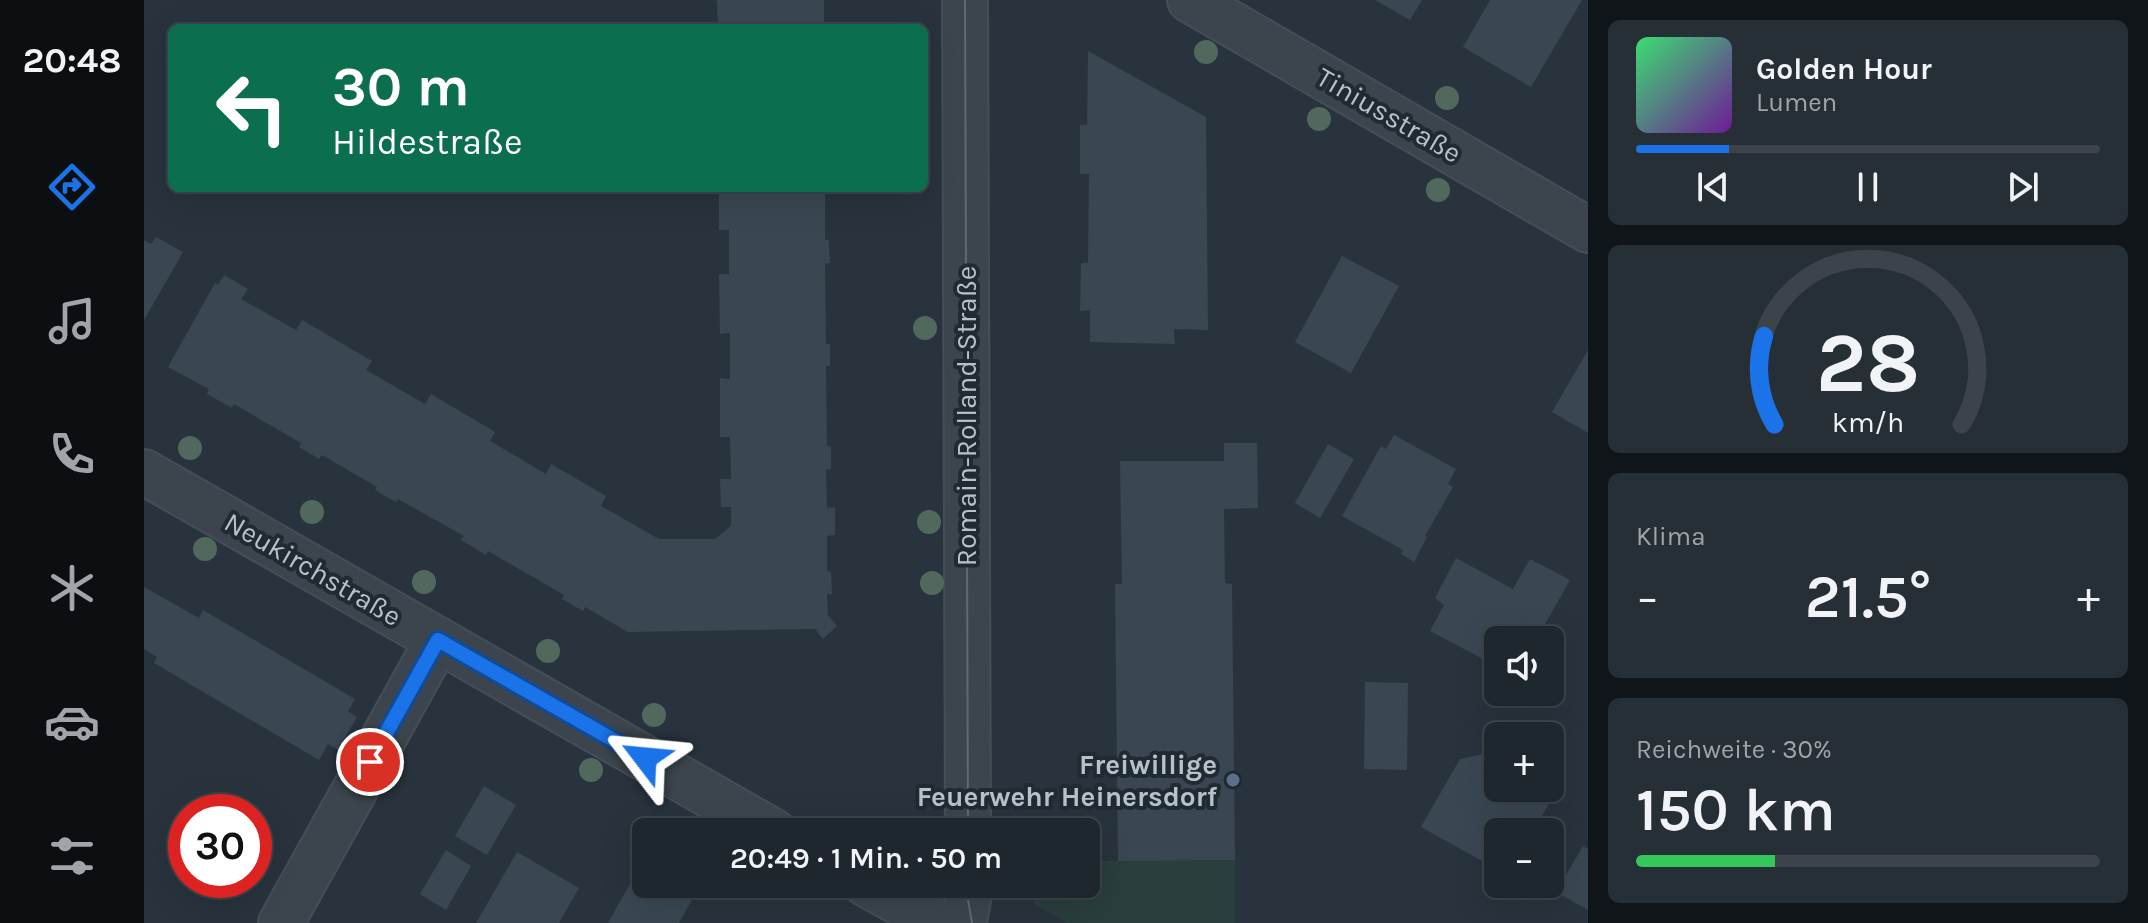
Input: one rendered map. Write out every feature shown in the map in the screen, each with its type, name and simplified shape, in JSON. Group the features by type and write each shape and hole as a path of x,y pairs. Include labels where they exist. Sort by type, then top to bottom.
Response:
{"street":[{"name":"Romain-Rolland-Straße","path":"965,0 968,818"},
{"name":"Tiniusstraße","path":"1190,0 1588,230"},
{"name":"Neukirchstraße","path":"144,472 750,818"},
{"path":"281,923 438,640"},
{"path":"891,898 937,923"},
{"path":"964,923 968,898"}],"green space":[{"path":"1235,860 1235,923 1067,923 1034,904 1034,898 1100,898 1100,861"}],"building":[{"path":"717,0 824,0 824,24 718,24"},
{"path":"1375,0 1422,0 1410,20"},
{"path":"1490,0 1582,0 1531,87 1463,47"},
{"path":"1088,51 1206,117 1208,330 1174,329 1175,344 1090,342 1090,310 1080,311 1081,263 1088,263 1089,174 1080,174 1080,125 1087,125"},
{"path":"719,192 825,192 825,240 829,240 830,263 825,264 826,344 830,344 830,366 826,366 827,446 831,447 831,469 826,470 827,508 835,507 835,535 827,536 827,571 831,572 832,594 827,594 828,615 837,626 823,639 815,629 628,632 585,607 583,611 562,599 564,595 488,551 486,555 461,540 464,536 398,499 397,502 392,500 375,490 377,487 322,455 319,459 299,447 301,443 234,404 232,408 207,394 209,389 168,367 215,283 218,285 224,275 248,289 241,299 296,330 302,320 372,361 366,370 425,404 431,394 495,432 490,441 546,474 551,464 606,496 601,506 659,539 715,539 731,526 731,507 721,507 720,479 731,479 730,437 720,437 720,378 730,379 730,333 720,334 719,274 729,274 729,230 719,230"},
{"path":"156,237 183,252 144,320 144,240 151,244"},
{"path":"1342,256 1399,286 1351,373 1295,342"},
{"path":"1588,350 1588,433 1552,412"},
{"path":"1394,435 1456,469 1448,484 1453,487 1414,562 1401,554 1403,550 1342,516 1381,446 1386,449"},
{"path":"1224,443 1257,443 1258,508 1224,509 1225,583 1232,584 1235,860 1118,861 1115,584 1122,584 1120,461 1224,461"},
{"path":"1328,444 1354,459 1320,518 1295,503"},
{"path":"1456,558 1513,589 1530,559 1570,580 1544,626 1484,626 1484,660 1430,631 1444,605 1435,598"},
{"path":"144,587 199,618 203,610 355,699 348,711 357,717 338,750 328,744 319,760 154,663 157,657 144,649"},
{"path":"1365,682 1408,683 1407,770 1364,769"},
{"path":"1484,754 1484,802 1550,802 1541,818 1484,818 1484,862 1421,827 1460,759"},
{"path":"484,786 516,805 487,855 455,836"},
{"path":"1583,846 1588,849 1588,910 1564,896 1564,878"},
{"path":"446,850 471,866 446,910 420,894"},
{"path":"517,852 579,888 559,923 476,923"},
{"path":"632,880 632,898 693,898 679,923 608,923"}],"tram line":[{"path":"965,0 968,818"},
{"path":"968,898 972,923"}],"place":[{"name":"Freiwillige Feuerwehr Heinersdorf","path":"1233,780"}],"route":[{"path":"370,762 438,640 645,758"}]}
